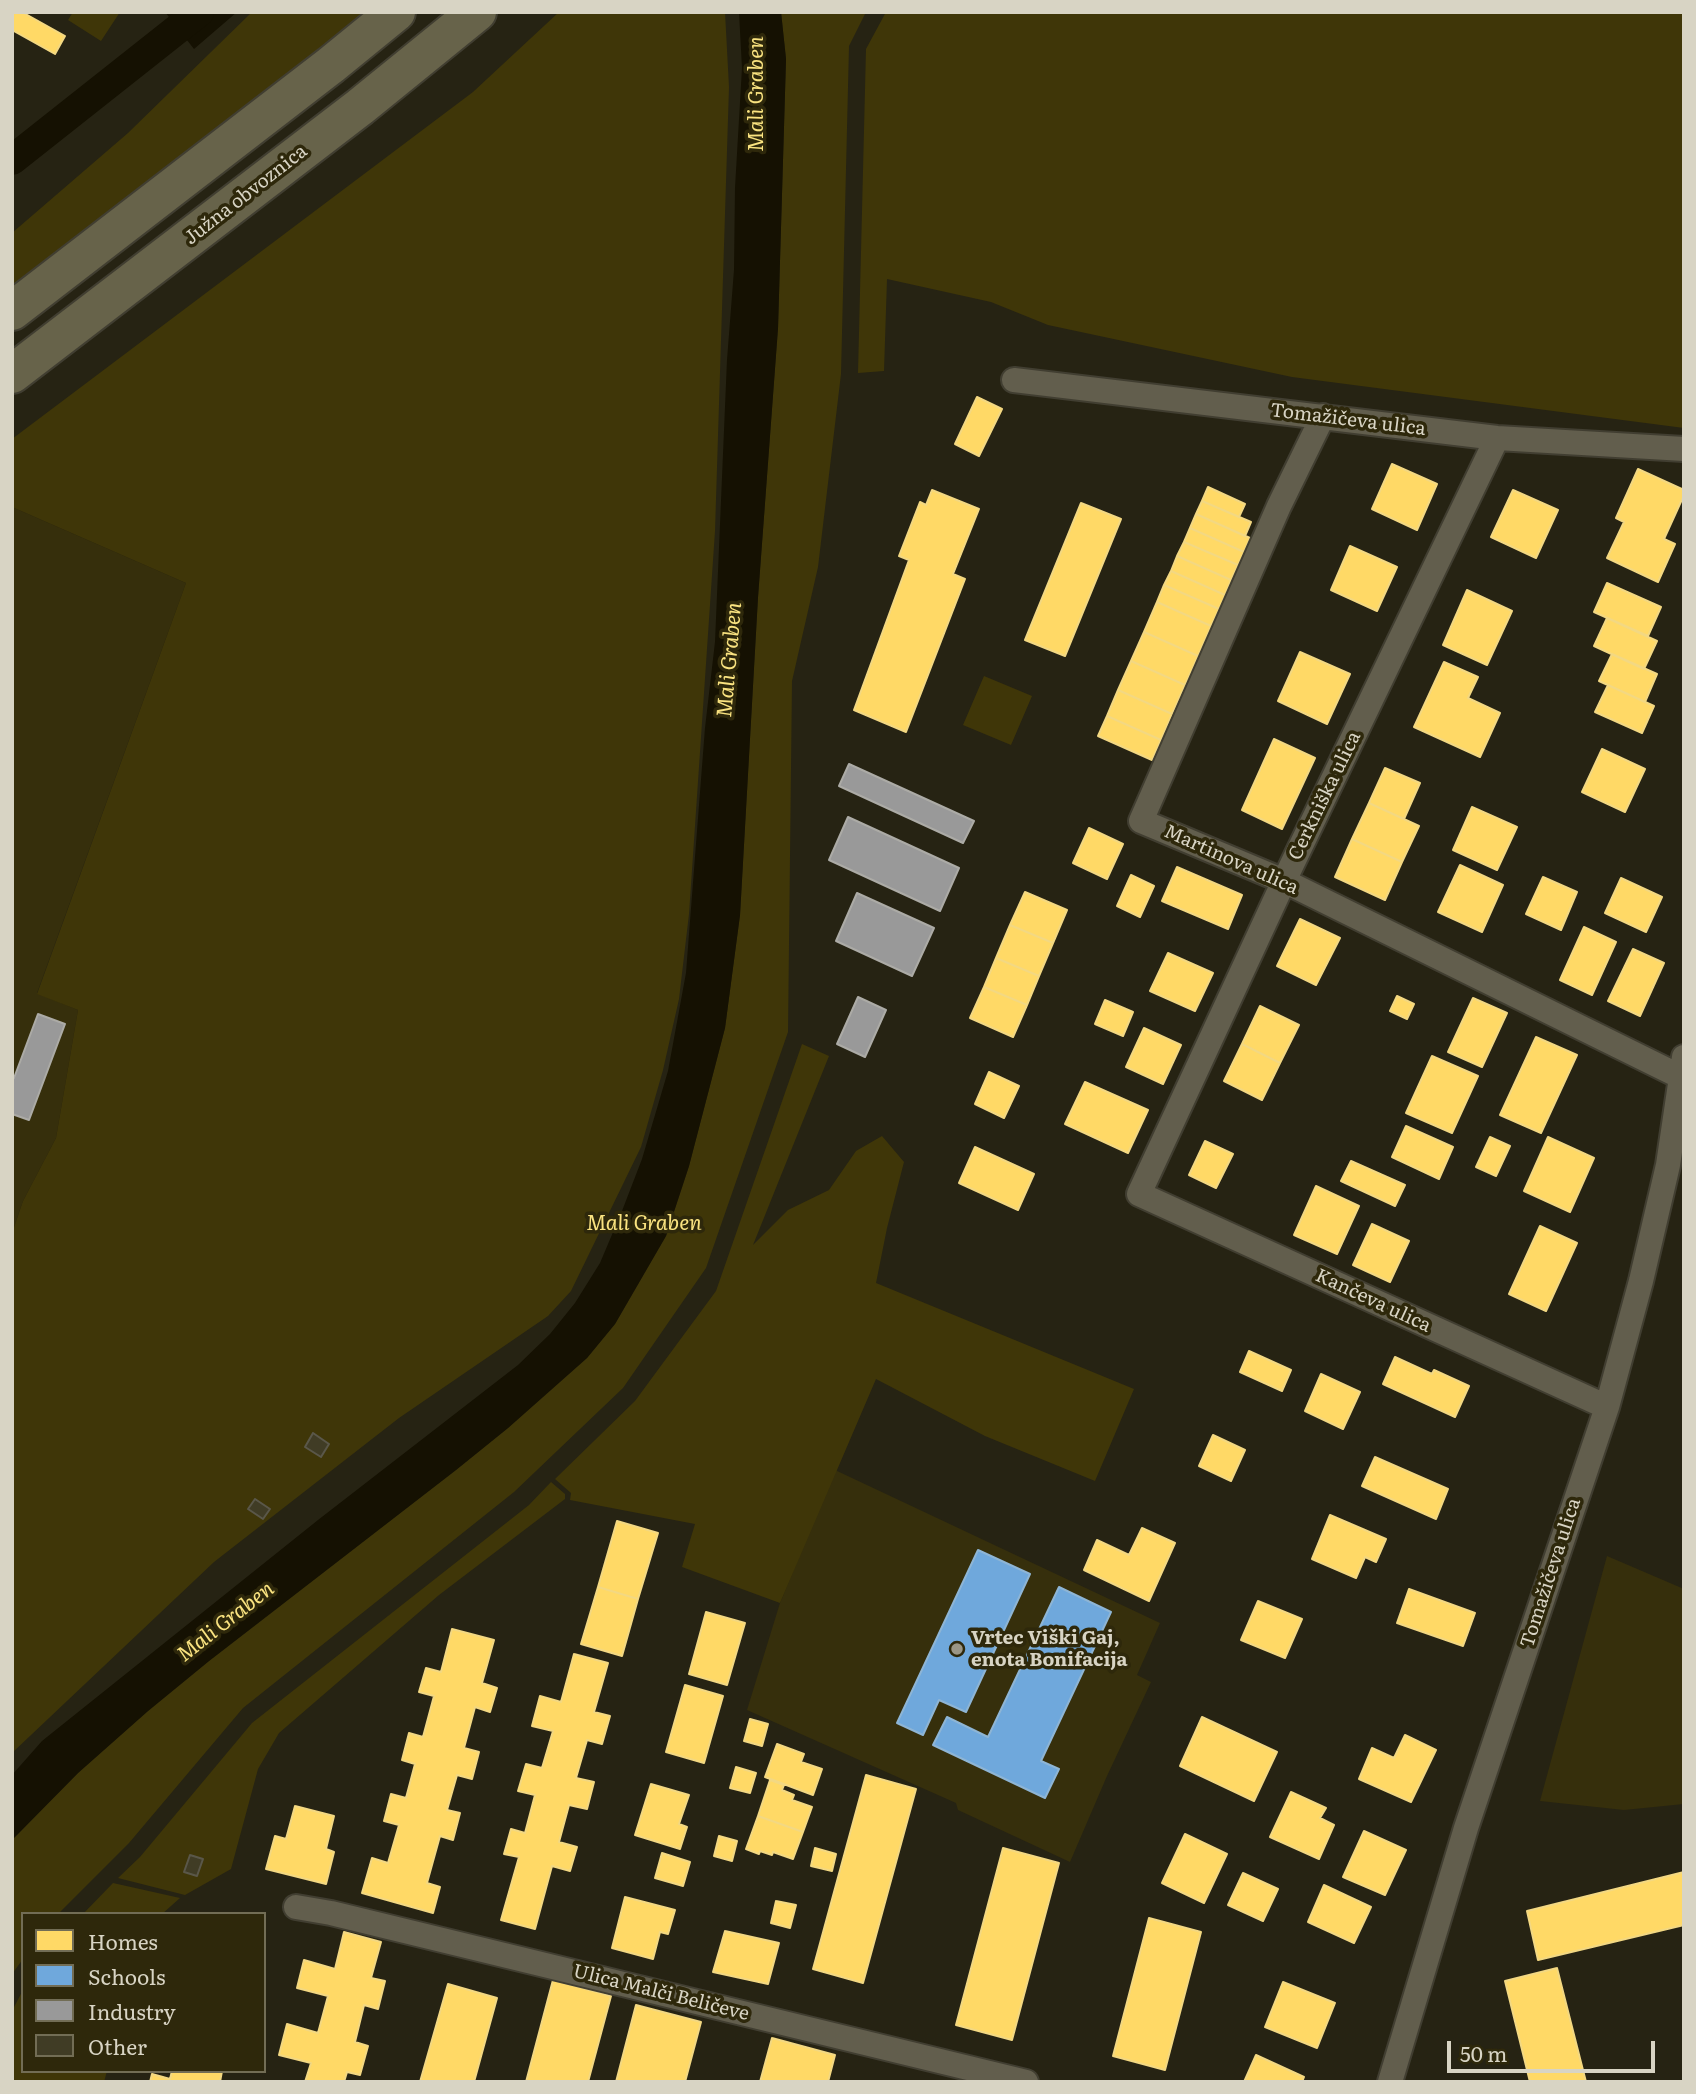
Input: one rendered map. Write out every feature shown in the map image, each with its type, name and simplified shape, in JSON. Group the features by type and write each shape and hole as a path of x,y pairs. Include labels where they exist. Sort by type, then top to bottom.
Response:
{"highway":[{"path":"12,311 396,12"},
{"name":"Južna obvoznica","path":"12,374 360,107 477,12"}],"street":[{"name":"Tomažičeva ulica","path":"1014,380 1497,438 1684,449"},
{"name":"Martinova ulica","path":"1323,416 1279,506 1142,821 1284,881 1682,1067"},
{"name":"Cerkniška ulica","path":"1139,1194 1284,881 1497,438"},
{"name":"Tomažičeva ulica","path":"1390,2082 1466,1828 1606,1408 1641,1281 1668,1165 1682,1067"},
{"name":"Kančeva ulica","path":"1139,1194 1606,1408"},
{"name":"Ulica Malči Beličeve","path":"296,1907 331,1913 1026,2082"}],"shaded area":[{"path":"73,12 120,12 101,41 68,20"},
{"path":"252,12 365,12 319,53 12,291 12,233 128,133"},
{"path":"559,12 725,12 729,87 715,531 689,914 679,999 663,1070 641,1147 571,1291 548,1316 399,1418 214,1562 12,1753 12,1233 23,1201 56,1138 78,1010 37,994 186,583 12,507 12,439 473,92"},
{"path":"781,12 866,12 849,46 841,374 818,567 792,681 788,1032 706,1268 623,1388 514,1492 243,1708 129,1843 60,1912 21,1912 21,1962 12,1974 12,1840 78,1773 148,1711 456,1470 587,1358 615,1324 666,1236 689,1166 725,1028 740,915 758,597 778,328 786,59"},
{"path":"886,12 1684,12 1684,428 1292,377 1048,325 991,302 887,279 884,371 858,373 866,49"},
{"path":"12,507 186,583 37,993 78,1010 56,1138 23,1201 12,1233"},
{"path":"984,676 1032,696 1011,745 963,725"},
{"path":"802,1044 829,1056 753,1245 788,1210 829,1190 856,1151 882,1136 904,1162 876,1283 1134,1389 1095,1481 985,1436 876,1379 780,1603 682,1567 695,1524 570,1500 571,1493 555,1479 635,1401 716,1291"},
{"name":"Vrtec Viški Gaj, enota Bonifacija","path":"835,1470 1160,1623 1137,1675 1151,1682 1070,1862 958,1810 956,1803 747,1710 780,1603"},
{"path":"551,1482 565,1494 565,1499 439,1595 279,1733 258,1769 231,1869 185,1895 118,1878 140,1857 252,1723 529,1505"},
{"path":"1607,1556 1684,1589 1684,1804 1624,1810 1540,1801"},
{"path":"113,1883 180,1898 164,1912 85,1912"},
{"path":"21,1994 21,2073 106,2073 104,2082 12,2082 12,2011"}],"water":[{"path":"165,12 237,12 194,49"},
{"name":"Mali Graben","path":"739,12 781,12 786,59 778,328 758,597 740,915 725,1028 689,1166 666,1236 615,1324 587,1358 456,1470 148,1711 78,1773 12,1840 12,1775 42,1741 318,1520 518,1365 550,1334 575,1303 600,1263 622,1211 642,1159 668,1071 686,973 705,728 715,642 742,68"}],"building: Homes":[{"path":"12,12 22,12 65,36 55,54 12,30"},
{"path":"977,397 1002,409 979,456 955,444"},
{"path":"1392,464 1437,484 1417,530 1372,509"},
{"path":"1638,469 1684,490 1664,539 1675,544 1658,582 1607,558 1624,522 1616,518"},
{"path":"1208,487 1245,504 1239,517 1202,501"},
{"path":"932,490 979,509 953,574 965,579 906,732 854,710 909,560 899,556 920,502 926,505"},
{"path":"1513,490 1558,510 1536,558 1491,537"},
{"path":"1202,501 1251,522 1245,536 1196,514"},
{"path":"1081,503 1121,519 1065,656 1025,640"},
{"path":"1196,514 1250,538 1244,552 1190,528"},
{"path":"1190,528 1244,552 1238,565 1184,542"},
{"path":"1184,542 1238,565 1231,580 1177,556"},
{"path":"1350,546 1397,567 1377,611 1331,590"},
{"path":"1177,556 1231,580 1225,595 1171,571"},
{"path":"1171,571 1225,595 1219,609 1164,585"},
{"path":"1607,583 1661,607 1648,636 1594,612"},
{"path":"1164,585 1219,609 1211,626 1157,602"},
{"path":"1467,590 1512,611 1487,665 1443,645"},
{"path":"1157,602 1211,626 1198,656 1144,632"},
{"path":"1607,618 1657,641 1644,669 1594,646"},
{"path":"1144,632 1198,656 1185,685 1131,661"},
{"path":"1300,652 1350,674 1327,724 1278,701"},
{"path":"1612,654 1657,674 1645,702 1599,681"},
{"path":"1131,661 1185,685 1172,714 1118,690"},
{"path":"1444,662 1478,677 1468,698 1500,713 1480,757 1414,727"},
{"path":"1608,685 1654,706 1642,733 1595,712"},
{"path":"1118,690 1172,714 1161,740 1107,716"},
{"path":"1107,716 1161,740 1152,760 1098,736"},
{"path":"1274,739 1315,758 1282,829 1242,810"},
{"path":"1602,749 1645,769 1625,812 1582,792"},
{"path":"1385,768 1420,783 1404,819 1369,803"},
{"path":"1369,803 1419,826 1402,862 1352,839"},
{"path":"1472,807 1517,827 1497,870 1453,850"},
{"path":"1089,828 1123,844 1107,879 1073,863"},
{"path":"1352,839 1402,862 1385,900 1335,877"},
{"path":"1460,865 1503,885 1482,932 1438,912"},
{"path":"1177,867 1242,895 1228,929 1162,901"},
{"path":"1131,875 1154,886 1140,917 1117,906"},
{"path":"1543,877 1577,892 1561,930 1526,914"},
{"path":"1621,878 1662,897 1646,932 1605,913"},
{"path":"1025,892 1067,910 1053,943 1010,925"},
{"path":"1300,919 1340,938 1316,985 1277,966"},
{"path":"1010,925 1053,943 1039,976 996,958"},
{"path":"1584,927 1616,942 1592,995 1560,980"},
{"path":"1633,949 1664,963 1640,1016 1608,1001"},
{"path":"1168,953 1213,973 1195,1011 1150,991"},
{"path":"996,958 1039,976 1027,1005 984,987"},
{"path":"984,987 1027,1005 1013,1037 970,1018"},
{"path":"1397,996 1414,1004 1407,1019 1390,1011"},
{"path":"1473,998 1507,1013 1482,1067 1448,1052"},
{"path":"1105,1000 1133,1012 1123,1036 1095,1024"},
{"path":"1260,1006 1299,1025 1280,1063 1242,1044"},
{"path":"1144,1028 1181,1045 1163,1084 1126,1067"},
{"path":"1536,1037 1577,1055 1541,1133 1500,1115"},
{"path":"1242,1044 1280,1063 1262,1100 1224,1081"},
{"path":"1432,1056 1478,1076 1452,1133 1406,1113"},
{"path":"989,1072 1019,1086 1004,1118 975,1104"},
{"path":"1085,1082 1148,1110 1128,1153 1065,1124"},
{"path":"1406,1126 1453,1147 1439,1179 1392,1157"},
{"path":"1490,1137 1510,1146 1496,1176 1476,1167"},
{"path":"1548,1137 1594,1158 1570,1212 1524,1191"},
{"path":"1205,1141 1233,1154 1216,1188 1189,1175"},
{"path":"975,1147 1034,1174 1018,1210 959,1183"},
{"path":"1351,1161 1405,1185 1395,1206 1341,1181"},
{"path":"1316,1186 1359,1206 1337,1254 1294,1235"},
{"path":"1372,1224 1409,1241 1390,1282 1353,1265"},
{"path":"1540,1226 1577,1243 1546,1311 1509,1294"},
{"path":"1249,1351 1291,1370 1282,1391 1240,1372"},
{"path":"1395,1357 1432,1374 1434,1370 1469,1386 1455,1417 1383,1384"},
{"path":"1321,1374 1360,1392 1343,1429 1305,1411"},
{"path":"1213,1435 1245,1450 1231,1481 1199,1466"},
{"path":"1375,1457 1448,1489 1436,1519 1362,1486"},
{"path":"1330,1515 1386,1539 1376,1562 1365,1557 1356,1578 1312,1559"},
{"path":"617,1521 658,1533 638,1599 598,1587"},
{"path":"1142,1528 1175,1543 1149,1601 1084,1570 1097,1540 1129,1555"},
{"path":"598,1587 638,1599 622,1656 581,1644"},
{"path":"1409,1589 1475,1613 1463,1646 1397,1623"},
{"path":"1258,1601 1302,1619 1285,1658 1241,1640"},
{"path":"706,1612 745,1623 727,1685 689,1674"},
{"path":"452,1629 494,1640 482,1683 497,1688 490,1712 475,1707 464,1748 479,1752 472,1779 457,1775 447,1810 460,1813 453,1840 440,1836 427,1883 440,1887 433,1913 362,1893 372,1858 388,1863 399,1825 384,1821 391,1794 406,1798 415,1764 402,1760 409,1733 423,1737 434,1696 419,1692 426,1668 441,1672"},
{"path":"574,1654 608,1663 594,1712 610,1716 602,1744 587,1740 576,1778 594,1782 587,1809 569,1805 559,1842 577,1847 570,1871 552,1866 535,1929 501,1920 519,1857 504,1854 511,1829 525,1833 535,1795 518,1791 526,1764 542,1768 553,1731 532,1726 540,1696 561,1702"},
{"path":"685,1685 723,1696 704,1763 666,1752"},
{"path":"1202,1717 1277,1752 1254,1801 1180,1766"},
{"path":"750,1719 768,1724 762,1746 744,1741"},
{"path":"1405,1735 1436,1750 1411,1802 1359,1779 1372,1748 1394,1758"},
{"path":"777,1744 804,1754 801,1762 822,1769 813,1795 765,1777"},
{"path":"736,1767 756,1773 750,1793 730,1788"},
{"path":"866,1775 916,1789 863,1983 813,1969"},
{"path":"770,1780 784,1785 782,1790 794,1795 792,1800 812,1807 803,1832 758,1816"},
{"path":"651,1784 689,1795 679,1824 687,1827 680,1849 635,1835"},
{"path":"1291,1792 1326,1808 1320,1818 1334,1825 1319,1859 1270,1837"},
{"path":"295,1806 334,1816 326,1849 334,1852 326,1884 266,1869 275,1836 286,1839"},
{"path":"758,1816 803,1832 793,1859 773,1852 772,1855 760,1851 759,1854 746,1849"},
{"path":"1364,1831 1406,1850 1385,1895 1343,1877"},
{"path":"1185,1834 1227,1854 1204,1903 1162,1883"},
{"path":"719,1836 737,1841 732,1861 714,1856"},
{"path":"815,1848 836,1854 832,1871 811,1866"},
{"path":"1003,1848 1059,1863 1012,2040 956,2025"},
{"path":"662,1853 690,1862 683,1886 655,1878"},
{"path":"1684,1872 1684,1925 1538,1960 1527,1911"},
{"path":"1243,1873 1278,1889 1263,1921 1228,1905"},
{"path":"1324,1885 1371,1907 1354,1943 1308,1922"},
{"path":"625,1897 675,1910 668,1934 660,1932 653,1959 612,1948"},
{"path":"776,1901 796,1905 790,1928 771,1923"},
{"path":"1149,1918 1201,1932 1165,2070 1113,2056"},
{"path":"725,1931 779,1943 768,1984 713,1972"},
{"path":"344,1932 381,1942 371,1978 385,1981 378,2009 364,2005 355,2042 368,2046 360,2075 347,2072 344,2082 305,2082 311,2063 279,2055 287,2024 318,2033 328,1996 297,1988 304,1960 335,1969"},
{"path":"1557,1968 1586,2082 1530,2082 1505,1981"},
{"path":"553,1980 611,1996 588,2082 526,2082"},
{"path":"1283,1982 1335,2003 1317,2048 1265,2027"},
{"path":"448,1984 497,1998 474,2082 420,2082"},
{"path":"636,2005 701,2022 685,2082 616,2082"},
{"path":"772,2038 835,2055 828,2082 760,2082"},
{"path":"1256,2055 1304,2077 1302,2082 1244,2082"},
{"path":"172,2073 222,2073 220,2082 150,2082 152,2074 170,2079"}],"building: Schools":[{"path":"978,1550 1030,1574 966,1712 939,1700 923,1735 897,1723"},
{"path":"1059,1587 1111,1612 1041,1761 1059,1769 1045,1798 933,1745 947,1717 988,1737"}],"building: Industry":[{"path":"849,764 974,821 963,843 839,786"},
{"path":"848,817 959,868 940,911 829,860"},
{"path":"857,893 934,928 912,976 836,941"},
{"path":"858,997 886,1010 865,1057 837,1044"},
{"path":"38,1014 65,1024 29,1120 12,1114 12,1077 14,1078"}],"building: Other":[{"path":"313,1433 329,1444 321,1457 305,1447"},
{"path":"255,1499 270,1509 263,1519 248,1509"},
{"path":"190,1855 203,1859 197,1876 184,1872"}],"waterway":[{"path":"12,160 199,12"}],"place":[{"name":"Vrtec Viški Gaj, enota Bonifacija","path":"957,1649"}]}
